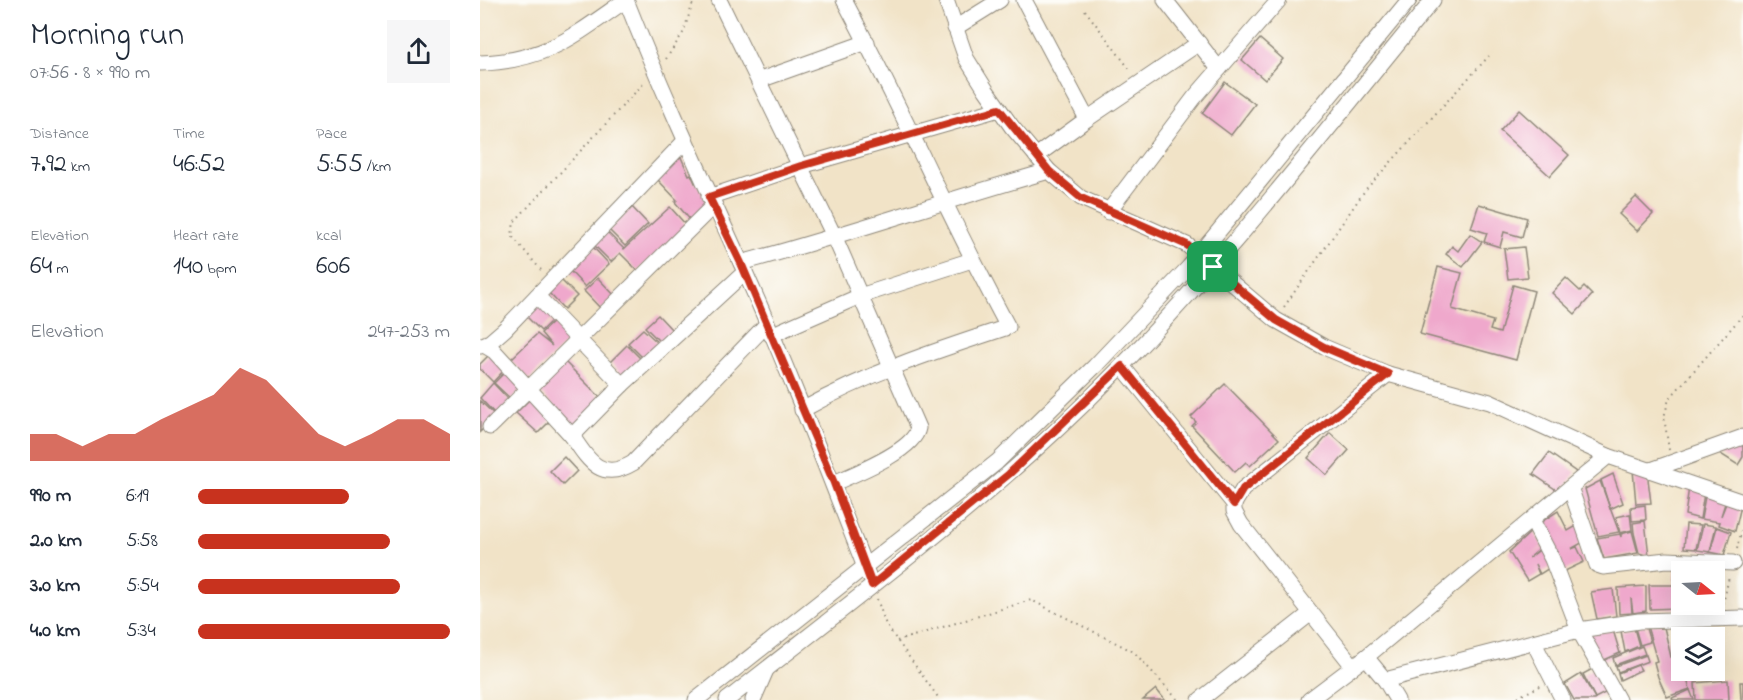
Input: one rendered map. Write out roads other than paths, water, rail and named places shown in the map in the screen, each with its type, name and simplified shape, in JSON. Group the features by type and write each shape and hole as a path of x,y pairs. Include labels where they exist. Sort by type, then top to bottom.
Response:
{"street":[{"path":"480,63 523,59 547,51 577,35 626,0 684,142 743,268 834,483 872,585"},
{"path":"719,0 760,80 835,238 916,423 916,435 892,454 834,483"},
{"path":"802,410 852,382 891,366 1008,327 972,260 946,200 844,0"},
{"path":"946,0 966,58 999,109 1049,171 1081,198 1108,212 1165,233 1199,255 1276,320 1324,347 1388,374 1490,402 1608,456 1743,502"},
{"path":"955,28 1000,0"},
{"path":"1024,0 1087,119"},
{"path":"1108,212 1194,98 1279,0"},
{"path":"696,700 997,462 1095,366 1199,255 1409,0"},
{"path":"727,700 1009,474 1122,366 1213,267 1433,0"},
{"path":"1168,1 1219,69"},
{"path":"760,80 867,42"},
{"path":"1036,156 1199,43"},
{"path":"490,427 711,201 801,166 999,109"},
{"path":"684,142 505,329 482,345 507,364 527,390 572,436 590,462 602,469 621,470 633,463 769,329 860,296 972,260"},
{"path":"572,436 743,268 946,200 1049,171"},
{"path":"537,296 622,386"},
{"path":"1122,366 1234,504"},
{"path":"1388,374 1243,489 1234,504 1234,511 1241,524 1311,613 1360,661 1385,680 1397,700"},
{"path":"1651,470 1743,437"},
{"path":"1316,698 1571,490 1608,456"},
{"path":"1571,490 1597,565 1694,559 1733,563"},
{"path":"1532,520 1552,559 1579,630 1618,700"},
{"path":"1200,700 1311,613"},
{"path":"1385,680 1579,630 1639,621 1743,618"},
{"path":"1534,643 1563,700"},
{"path":"753,700 766,669"}]}
